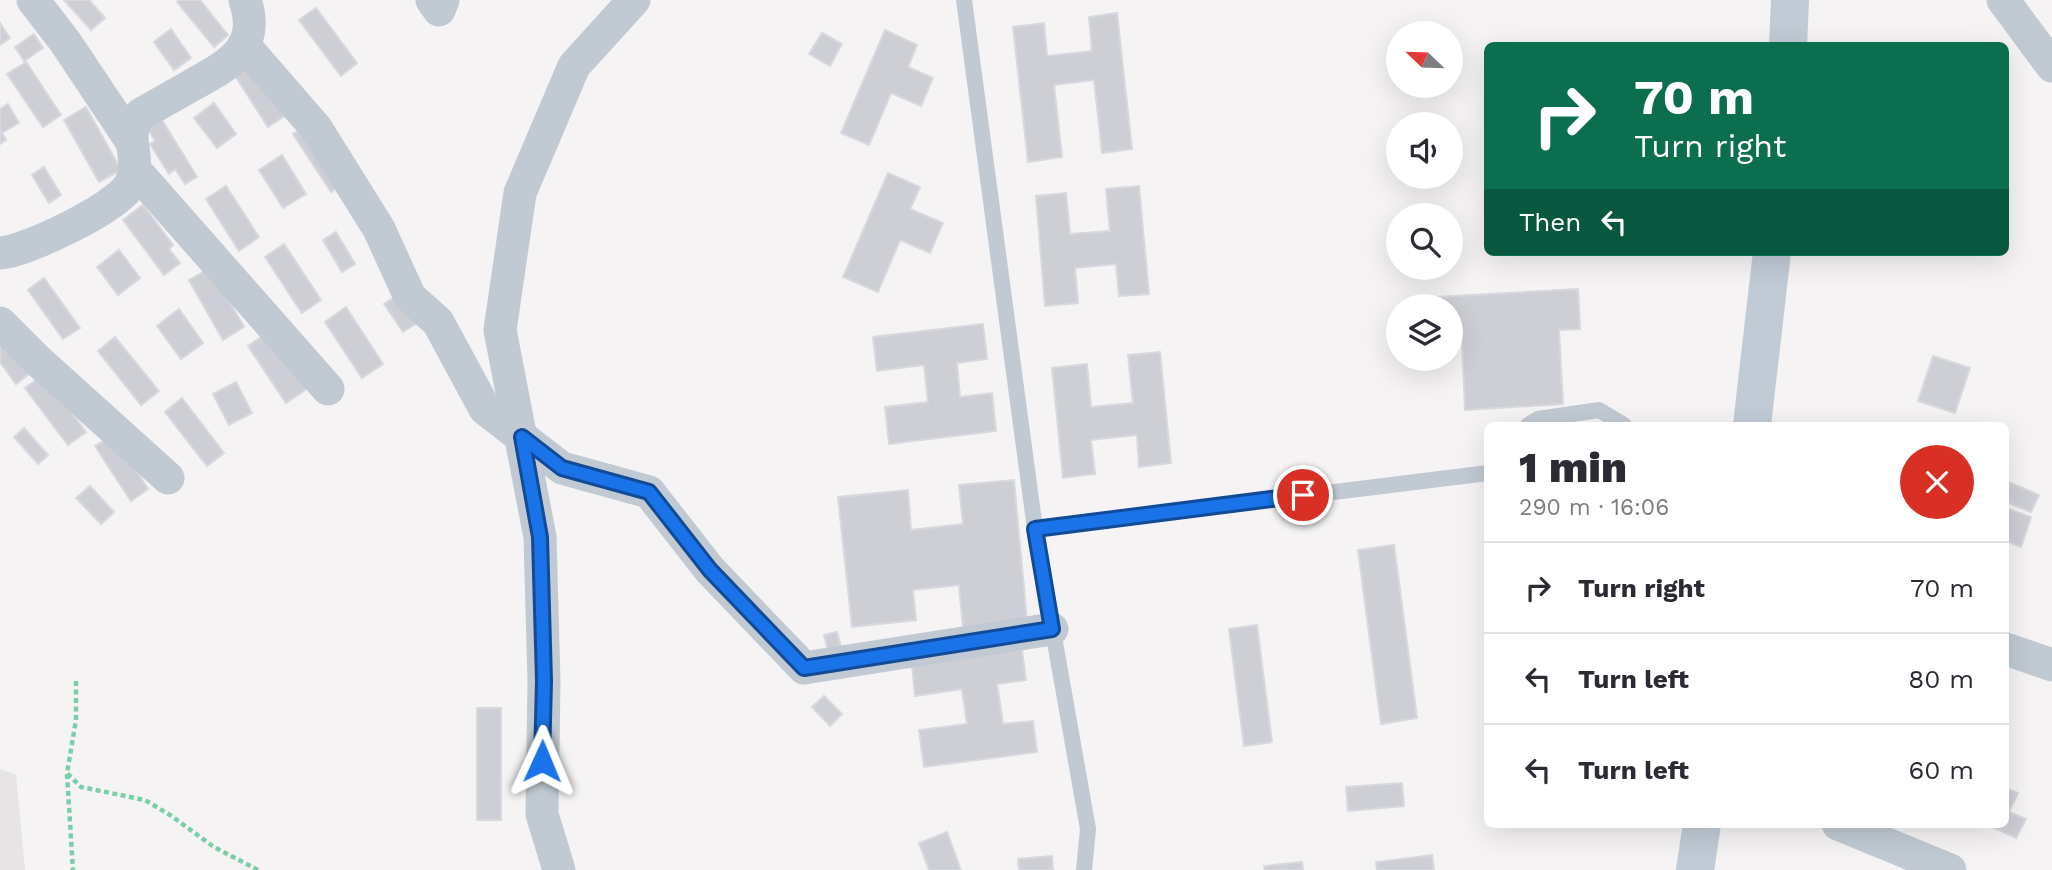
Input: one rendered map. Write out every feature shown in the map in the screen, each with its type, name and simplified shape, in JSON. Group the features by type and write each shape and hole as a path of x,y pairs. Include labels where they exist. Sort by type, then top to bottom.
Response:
{"street":[{"path":"33,0 66,43 133,154 328,389"},
{"path":"0,253 42,240 111,203 129,187 134,123 141,114 230,64 244,45 248,34 249,18 245,0"},
{"path":"432,0 439,10 443,0"},
{"path":"559,870 542,814 544,681 540,537 500,330 520,193 574,66 634,0"},
{"path":"1788,42 1790,0"},
{"path":"2003,0 2052,66"},
{"path":"244,45 316,128 379,229 410,297 438,322 485,409 562,468 649,492 710,570 804,668 1052,629"},
{"path":"1752,422 1772,256"},
{"path":"0,323 168,478"},
{"path":"2009,650 2052,665"},
{"path":"1695,870 1701,828"},
{"path":"1848,828 1950,870"}],"lane":[{"path":"964,0 1035,529 1088,828 1084,870"},
{"path":"1533,422 1599,410 1619,422"},
{"path":"1035,529 1484,473"}],"path":[{"path":"73,870 67,773 76,720 76,681"},
{"path":"67,773 80,787 145,800 215,847 258,870"}],"shaded area":[{"path":"0,769 16,775 25,870 0,870"}],"building":[{"path":"64,0 89,0 105,18 91,30"},
{"path":"200,0 228,35 214,47 177,2"},
{"path":"316,8 357,63 341,76 299,20"},
{"path":"1117,13 1132,149 1102,153 1094,80 1054,85 1062,157 1028,162 1013,27 1044,23 1047,56 1092,51 1089,17"},
{"path":"0,23 10,38 0,45"},
{"path":"171,29 191,58 174,70 154,42"},
{"path":"885,30 917,45 908,67 933,78 921,106 891,93 869,145 841,133"},
{"path":"822,33 842,44 830,66 809,54"},
{"path":"34,34 43,48 24,61 15,47"},
{"path":"26,62 61,115 43,127 7,74"},
{"path":"252,62 286,115 268,127 234,74"},
{"path":"214,103 236,134 217,148 194,118"},
{"path":"8,104 19,123 2,133 6,140 0,144 0,109"},
{"path":"86,107 121,170 99,182 64,120"},
{"path":"162,120 197,177 185,184 175,169 169,174 150,144 155,141 148,129"},
{"path":"310,123 347,181 331,192 293,134"},
{"path":"282,155 306,194 283,208 259,170"},
{"path":"44,167 61,195 49,203 32,175"},
{"path":"888,173 920,187 910,209 943,223 930,253 900,240 878,292 843,277"},
{"path":"226,186 259,237 239,251 206,199"},
{"path":"1139,186 1149,294 1119,296 1116,264 1075,268 1078,303 1045,306 1036,196 1066,193 1070,234 1110,231 1106,189"},
{"path":"143,205 173,245 169,249 180,263 164,275 123,220"},
{"path":"336,232 355,264 342,272 323,240"},
{"path":"284,244 321,300 302,313 265,257"},
{"path":"119,250 140,278 118,295 97,267"},
{"path":"210,268 244,327 223,340 189,280"},
{"path":"44,278 80,328 63,339 28,290"},
{"path":"1578,289 1580,329 1559,330 1563,404 1465,410 1463,296"},
{"path":"398,295 417,323 403,332 384,304"},
{"path":"346,307 383,364 362,378 325,322"},
{"path":"179,309 203,343 181,359 157,326"},
{"path":"983,324 987,359 957,363 960,397 992,393 996,431 889,444 885,407 928,402 924,365 877,371 873,337"},
{"path":"0,325 34,370 16,384 0,362"},
{"path":"270,331 308,388 286,403 248,346"},
{"path":"115,337 159,391 141,405 98,351"},
{"path":"1160,352 1171,463 1139,467 1137,435 1091,440 1095,474 1063,478 1052,368 1087,364 1091,407 1133,403 1128,355"},
{"path":"1933,356 1970,368 1955,413 1918,401"},
{"path":"43,375 86,432 68,445 25,388"},
{"path":"236,382 252,413 229,425 213,394"},
{"path":"182,398 224,453 207,466 165,412"},
{"path":"24,428 48,455 38,464 14,437"},
{"path":"113,435 148,489 131,501 95,446"},
{"path":"1014,480 1027,621 963,628 959,585 913,590 916,620 852,627 838,497 908,490 911,530 963,524 959,485"},
{"path":"2009,482 2039,495 2031,512 2009,503"},
{"path":"90,486 114,512 101,524 76,498"},
{"path":"2009,509 2031,517 2021,547 2009,542"},
{"path":"1394,545 1417,718 1381,724 1358,550"},
{"path":"1257,625 1272,742 1244,746 1229,629"},
{"path":"837,632 842,651 829,654 824,635"},
{"path":"1022,650 1026,680 997,684 1003,724 1033,721 1037,752 924,767 919,730 967,724 962,689 915,696 912,665"},
{"path":"824,696 842,714 830,726 812,707"},
{"path":"477,708 501,708 501,820 477,820"},
{"path":"1402,783 1404,806 1348,811 1346,787"},
{"path":"2009,789 2018,793 2009,812"},
{"path":"2009,812 2026,819 2016,838 1995,828 2009,828"},
{"path":"947,832 961,870 929,870 919,843"},
{"path":"1432,855 1434,870 1377,870 1376,862"},
{"path":"1052,856 1053,870 1019,870 1018,859"},
{"path":"1302,862 1303,870 1265,870 1264,866"}],"route":[{"path":"542,761 544,681 540,537 522,437 562,468 649,492 710,570 804,668 1052,629 1035,529 1303,495"}]}
